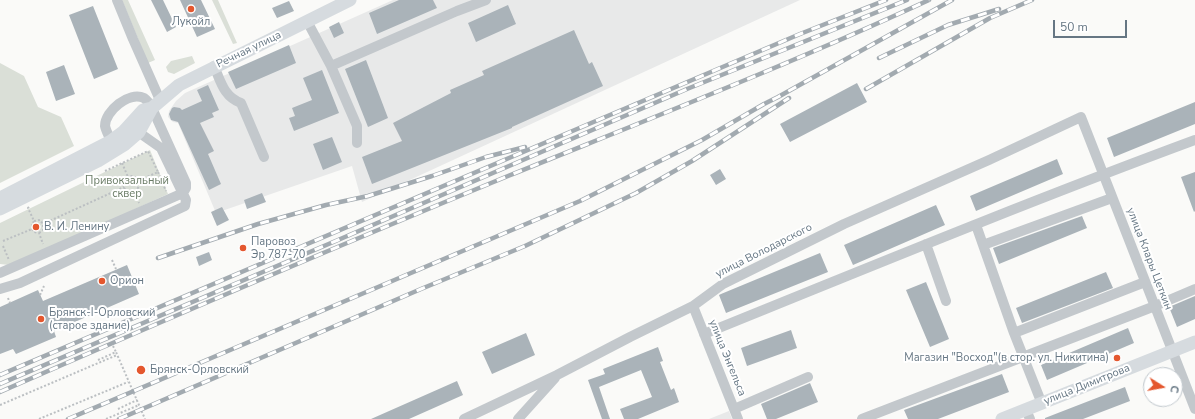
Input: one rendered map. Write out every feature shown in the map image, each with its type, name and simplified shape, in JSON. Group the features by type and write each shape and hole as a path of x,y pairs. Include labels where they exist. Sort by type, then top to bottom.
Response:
{"main road":[{"name":"Речная улица","path":"0,209 98,161 124,145 143,110 156,104 180,85 214,66 350,0"},
{"name":"Речная улица","path":"0,198 134,129"},
{"name":"улица Димитрова","path":"1002,419 1028,414 1042,404 1195,342"}],"street":[{"path":"0,273 183,193 186,188 186,183 156,104 151,83 117,0"},
{"path":"331,66 457,11 486,0"},
{"path":"307,21 331,66 357,126 357,143"},
{"path":"214,66 227,95 233,100 241,103 264,157"},
{"path":"111,141 105,128 106,123 113,110 119,103 130,98 142,98 148,102 156,104"},
{"name":"улица Клары Цеткин","path":"1081,117 1172,351 1192,393 1195,408"},
{"name":"улица Володарского","path":"464,419 557,375 630,336 693,306 723,284 844,224 989,160 1081,117"},
{"path":"0,289 20,283 183,208 186,202 183,193 161,148 134,129"},
{"path":"704,334 1103,174 1195,140"},
{"path":"982,245 1112,198"},
{"path":"976,225 1014,333 1042,404"},
{"path":"926,244 946,301"},
{"path":"1014,333 1145,282"},
{"path":"862,419 1155,306 1195,289"},
{"name":"улица Энгельса","path":"693,306 736,414"},
{"path":"518,419 557,375"},
{"path":"736,414 808,377"}],"path":[{"path":"101,173 148,151 158,172 138,181"},
{"path":"122,163 128,177"},
{"path":"128,177 133,177 138,181"},
{"path":"124,188 124,181 128,177"},
{"path":"124,188 129,192 134,191 138,188 138,181"},
{"path":"43,224 124,188"},
{"path":"134,191 140,205"},
{"path":"32,229 34,221 28,208 34,205"},
{"path":"34,221 40,220 43,224 43,230 38,233"},
{"path":"32,229 34,232 38,233 45,249"},
{"path":"3,241 32,229"},
{"path":"3,246 11,264"},
{"path":"112,260 116,269"},
{"path":"40,295 44,286"},
{"path":"8,298 10,303"},
{"path":"113,346 145,419"},
{"path":"98,360 116,354"},
{"path":"0,405 116,354"},
{"path":"39,419 128,382"},
{"path":"118,409 137,400"},
{"path":"106,419 139,405"}],"shaded area":[{"path":"393,0 800,0 362,202 352,166 216,213 178,123 173,122 168,117 169,111 176,101 185,93"},
{"path":"729,411 732,419 709,419"}],"green space":[{"path":"122,0 128,0 155,60 148,63"},
{"path":"212,0 218,0 237,43 233,44"},
{"path":"192,56 195,63 174,74 168,72 166,67 171,61"},
{"path":"0,63 24,76 38,107 61,117 74,146 0,183"},
{"name":"Привокзальный сквер","path":"150,150 168,194 9,265 0,264 0,223"}],"building":[{"path":"151,0 163,0 176,27 167,32"},
{"path":"180,0 201,0 215,29 197,37"},
{"path":"399,0 433,0 437,8 377,34 369,13"},
{"path":"289,1 294,11 277,18 272,8"},
{"path":"508,5 516,24 476,42 468,23"},
{"path":"93,6 118,69 94,79 69,15"},
{"path":"339,22 344,33 334,38 329,27"},
{"path":"574,30 589,64 592,62 603,86 512,128 372,184 362,157 402,141 393,123 451,93 450,90 484,75 482,71"},
{"path":"289,45 296,63 236,89 228,72"},
{"path":"366,60 388,118 368,127 345,69"},
{"path":"64,65 75,94 56,101 46,72"},
{"path":"322,70 339,113 294,131 289,118 295,116 292,108 312,100 303,78"},
{"path":"857,83 867,102 790,142 780,124"},
{"path":"208,85 219,110 212,113 214,117 200,123 214,151 208,154 221,184 209,190 178,122 171,120 169,114 174,107 182,110 202,101 197,90"},
{"path":"1195,102 1195,124 1114,157 1107,138"},
{"path":"332,137 342,162 323,170 313,144"},
{"path":"1057,159 1063,174 976,211 970,196"},
{"path":"720,169 726,179 716,185 710,175"},
{"path":"1195,172 1195,211 1194,212 1181,177"},
{"path":"262,193 266,202 247,209 244,200"},
{"path":"936,205 945,225 853,265 844,245"},
{"path":"222,207 229,220 217,226 211,212"},
{"path":"1082,216 1087,228 999,264 993,248"},
{"path":"209,252 212,260 199,266 196,257"},
{"path":"820,253 828,272 726,313 719,295"},
{"name":"Брянск-I-Орловский (старое здание)","path":"127,265 139,294 54,331 56,337 16,354 13,349 0,354 0,307 38,290 43,301"},
{"path":"1106,272 1113,288 1022,323 1016,308"},
{"path":"926,282 949,339 930,347 906,290"},
{"path":"1195,296 1195,319 1177,327 1169,307"},
{"path":"1128,328 1134,343 1047,380 1041,365"},
{"path":"791,330 797,348 747,366 741,348"},
{"path":"526,333 535,355 492,374 482,352"},
{"path":"658,347 663,361 660,362 671,390 674,388 679,402 638,419 624,419 620,409 652,397 641,370 599,387 610,419 602,419 588,380 605,374 603,369"},
{"path":"1002,374 1009,392 938,419 908,419 904,410"},
{"path":"457,381 463,395 409,419 371,419"},
{"path":"810,383 818,402 776,419 767,419 761,404"},
{"path":"1125,387 1130,401 1083,419 1045,419 1045,418"}],"railway":[{"path":"0,375 800,34 886,0"},
{"path":"0,384 687,89 907,0"},
{"path":"0,392 381,229 772,69 929,0"},
{"path":"68,419 580,201 702,140 952,0"},
{"path":"866,89 990,18 1032,0"},
{"path":"879,58 948,25 999,9"},
{"path":"119,419 421,289 525,246 636,193 692,161 789,98"},
{"path":"158,258 258,224 326,205 368,196 486,157 525,147"}],"place":[{"name":"Лукойл","path":"191,9"},
{"name":"В. И. Ленину","path":"36,227"},
{"name":"Паровоз Эр 787-70","path":"243,248"},
{"name":"Орион","path":"102,281"},
{"name":"Брянск-I-Орловский (старое здание)","path":"41,319"},
{"name":"Магазин \"Восход\"(в стор. ул. Никитина)","path":"1117,358"},
{"name":"Брянск-Орловский","path":"141,370"}]}
